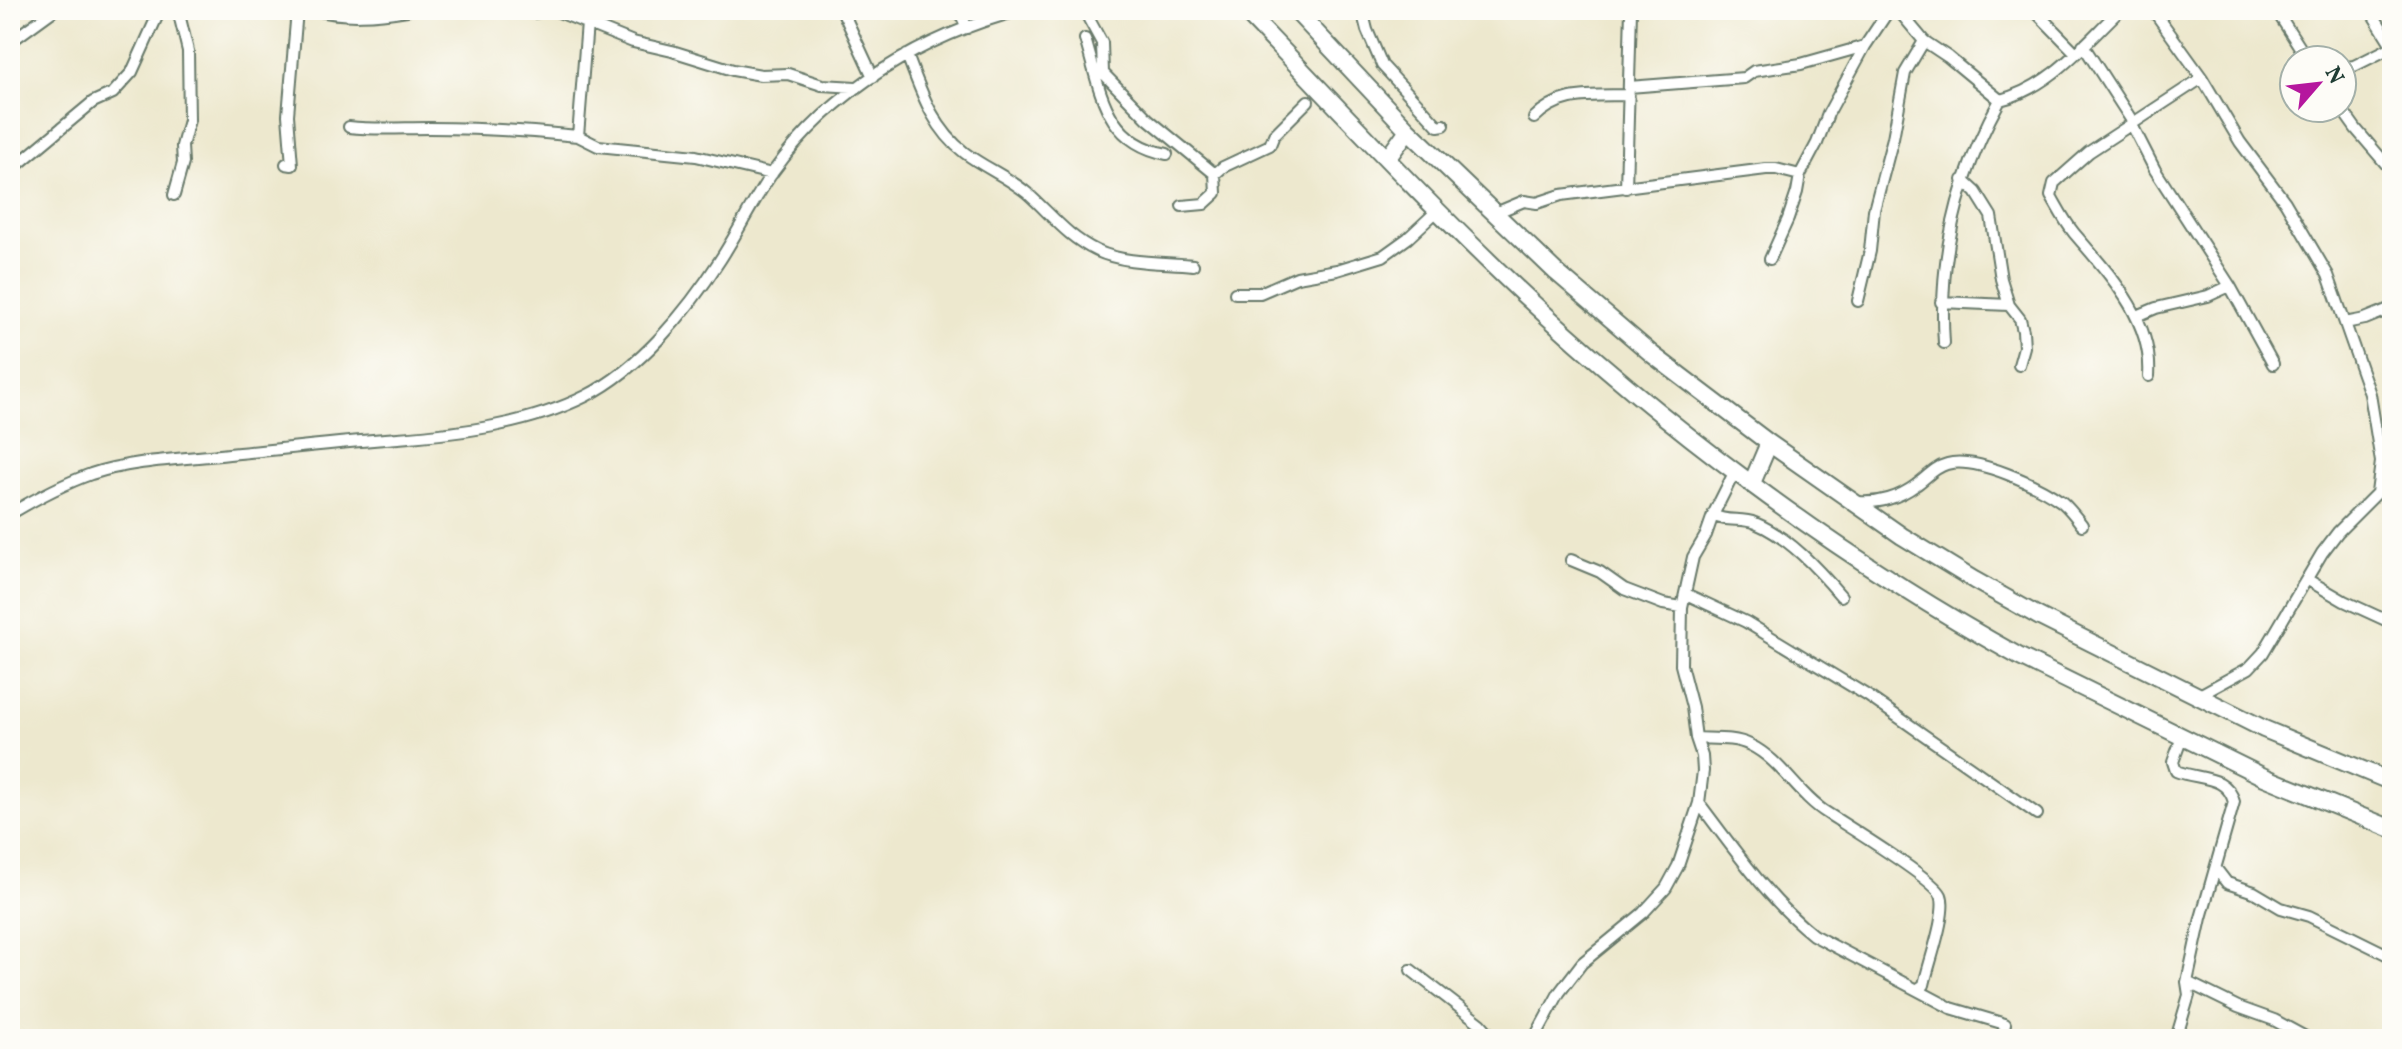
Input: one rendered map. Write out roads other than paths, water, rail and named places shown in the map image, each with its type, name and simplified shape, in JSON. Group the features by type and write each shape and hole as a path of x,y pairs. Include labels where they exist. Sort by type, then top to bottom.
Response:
{"highway":[{"path":"1244,10 1508,280 1633,390 1735,471 1871,565 1981,635 2262,776 2392,829"},
{"path":"1295,10 1408,130 1556,272 1642,346 1852,502 1974,580 2111,654 2264,729 2392,782"},
{"path":"1387,159 1408,130"},
{"path":"1752,483 1769,443"}],"street":[{"path":"10,42 54,10"},
{"path":"10,171 93,102 113,93 132,72 160,10"},
{"path":"174,195 183,163 182,146 189,120 188,51 178,10"},
{"path":"286,164 292,165 288,115 297,10"},
{"path":"316,10 360,15 407,10"},
{"path":"512,10 533,13 552,10 582,17 633,42 733,70 761,75 788,74 822,85 856,87"},
{"path":"842,10 873,77"},
{"path":"959,10 967,28"},
{"path":"10,514 45,495 100,472 185,458 438,435 514,422 587,396 625,371 657,340 719,262 772,174 811,125 856,87 907,55 967,28 1022,10"},
{"path":"1084,10 1102,43 1103,73 1148,119 1215,174 1216,193 1204,204 1182,206"},
{"path":"1362,10 1382,65 1424,113 1438,126 1444,125"},
{"path":"1626,188 1631,10"},
{"path":"1770,259 1788,219 1800,175 1828,114 1865,46 1889,10"},
{"path":"1898,10 1924,41 2000,100"},
{"path":"2034,10 2080,49 2133,124 2155,170 2230,286 2273,364"},
{"path":"1944,343 1941,302 1948,241 1963,180 2000,100 2043,82 2120,10"},
{"path":"2153,10 2202,78 2240,142 2285,202 2328,275 2362,367 2376,420 2381,462 2379,488 2322,553 2256,661 2198,696"},
{"path":"2276,10 2298,44"},
{"path":"2358,64 2392,46 2370,10"},
{"path":"578,136 582,17"},
{"path":"1085,39 1099,92 1114,123 1125,136 1141,146 1167,154"},
{"path":"1858,301 1870,251 1874,210 1893,138 1905,73 1924,41"},
{"path":"1534,118 1546,106 1563,99 1744,78 1754,71 1792,66 1865,46"},
{"path":"907,55 933,117 951,141 1028,194 1057,225 1099,252 1193,265"},
{"path":"2149,376 2150,358 2137,316 2088,246 2073,232 2051,196 2054,183 2070,168 2202,78"},
{"path":"1215,174 1223,167 1270,145 1274,135 1308,101"},
{"path":"2352,124 2392,171"},
{"path":"349,127 524,131 578,136 598,146 696,156 772,174"},
{"path":"1493,214 1520,202 1537,203 1561,195 1766,169 1800,175"},
{"path":"1963,180 1976,192 1991,216 1999,269 2009,305 2020,319 2023,331 2024,347 2019,365"},
{"path":"1235,293 1260,293 1297,277 1337,270 1383,256 1438,210"},
{"path":"2137,316 2156,308 2208,296 2230,286"},
{"path":"1941,302 2009,305"},
{"path":"2345,323 2392,308"},
{"path":"1852,502 1869,503 1902,494 1946,464 1976,465 1998,470 2041,489 2071,510 2082,525"},
{"path":"1534,1039 1553,1003 1582,963 1643,913 1666,888 1678,866 1702,785 1702,756 1681,665 1682,607 1690,565 1735,471"},
{"path":"1873,516 1883,500"},
{"path":"1713,515 1719,519 1752,521 1773,533 1822,574 1841,596"},
{"path":"1571,560 1600,572 1624,589 1663,604 1682,607"},
{"path":"2308,580 2392,623"},
{"path":"1686,594 1746,622 1877,702 2037,814"},
{"path":"2176,1039 2189,995 2187,982 2208,893 2234,808 2233,796 2220,782 2176,771 2173,762 2182,737"},
{"path":"1696,738 1750,745 1774,762 1815,805 1937,888 1943,907 1924,985 1918,989"},
{"path":"1699,803 1756,875 1805,929 1821,941 1951,1008 2005,1024 2002,1039"},
{"path":"2217,870 2227,883 2254,892 2281,908 2299,911 2392,957"},
{"path":"1411,970 1481,1024 1494,1039"},
{"path":"2187,982 2309,1039"}]}
